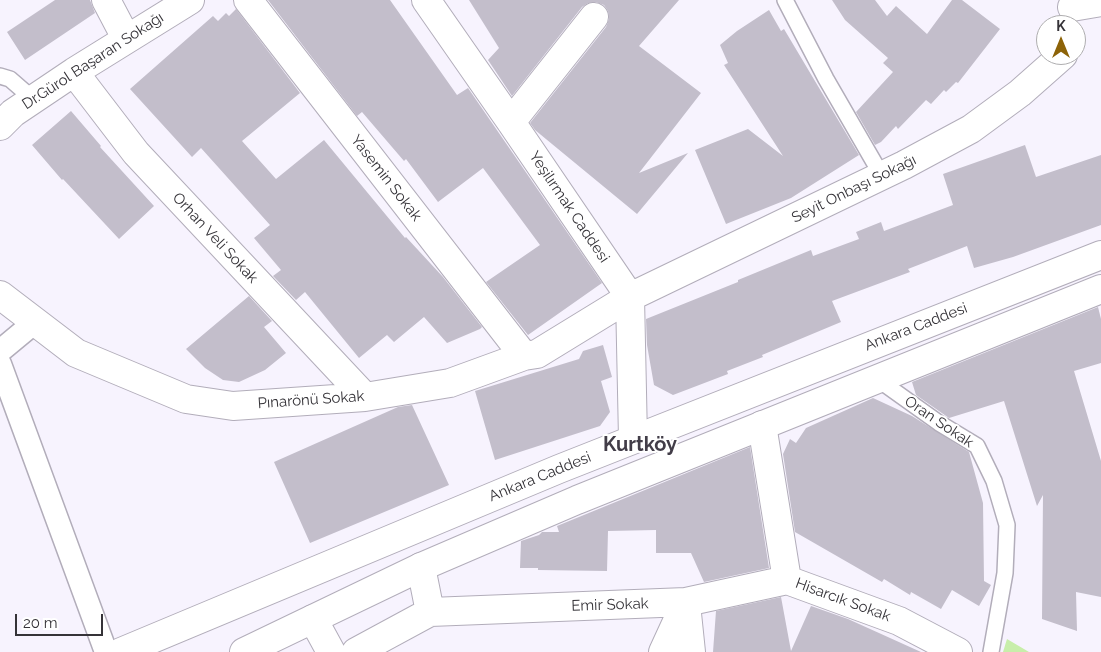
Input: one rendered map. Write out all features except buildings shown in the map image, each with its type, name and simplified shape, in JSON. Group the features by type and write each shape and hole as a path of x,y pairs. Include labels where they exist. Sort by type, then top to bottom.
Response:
{"street":[{"path":"106,0 126,38"},
{"name":"Dr.Gürol Başaran Sokağı","path":"0,126 13,113 74,72 190,0"},
{"name":"Yasemin Sokak","path":"248,0 524,356"},
{"name":"Yeşilırmak Caddesi","path":"426,0 630,297"},
{"path":"1072,11 1101,2"},
{"path":"511,122 594,17"},
{"name":"Seyit Onbaşı Sokağı","path":"630,297 882,176 971,129 1020,93 1052,65"},
{"name":"Orhan Veli Sokak","path":"74,72 136,153 365,396"},
{"name":"Ankara Caddesi","path":"121,652 633,439 1101,255"},
{"path":"244,652 421,567 577,500 1101,289"},
{"name":"Pınarönü Sokak","path":"0,295 76,354 186,400 234,406 365,396 450,383 524,356 536,354 630,297"},
{"path":"630,297 633,439"},
{"path":"0,351 35,322"},
{"path":"0,364 106,652"},
{"name":"Hisarcık Sokak","path":"762,425 787,580 899,621 958,652"},
{"path":"356,652 430,612 421,567"},
{"name":"Emir Sokak","path":"430,612 686,602 787,580"},
{"path":"663,652 686,602"},
{"path":"686,602 691,652"},
{"path":"313,619 331,652"}],"lane":[{"path":"786,0 826,79 882,176"},
{"path":"0,76 10,79 34,99"},
{"name":"Oran Sokak","path":"876,378 939,423 976,446 994,481 1007,525 1005,573 991,652"}],"green space":[{"path":"1007,639 1029,652 1003,652"}],"district":[{"name":"Kurtköy","path":"640,445"}]}
